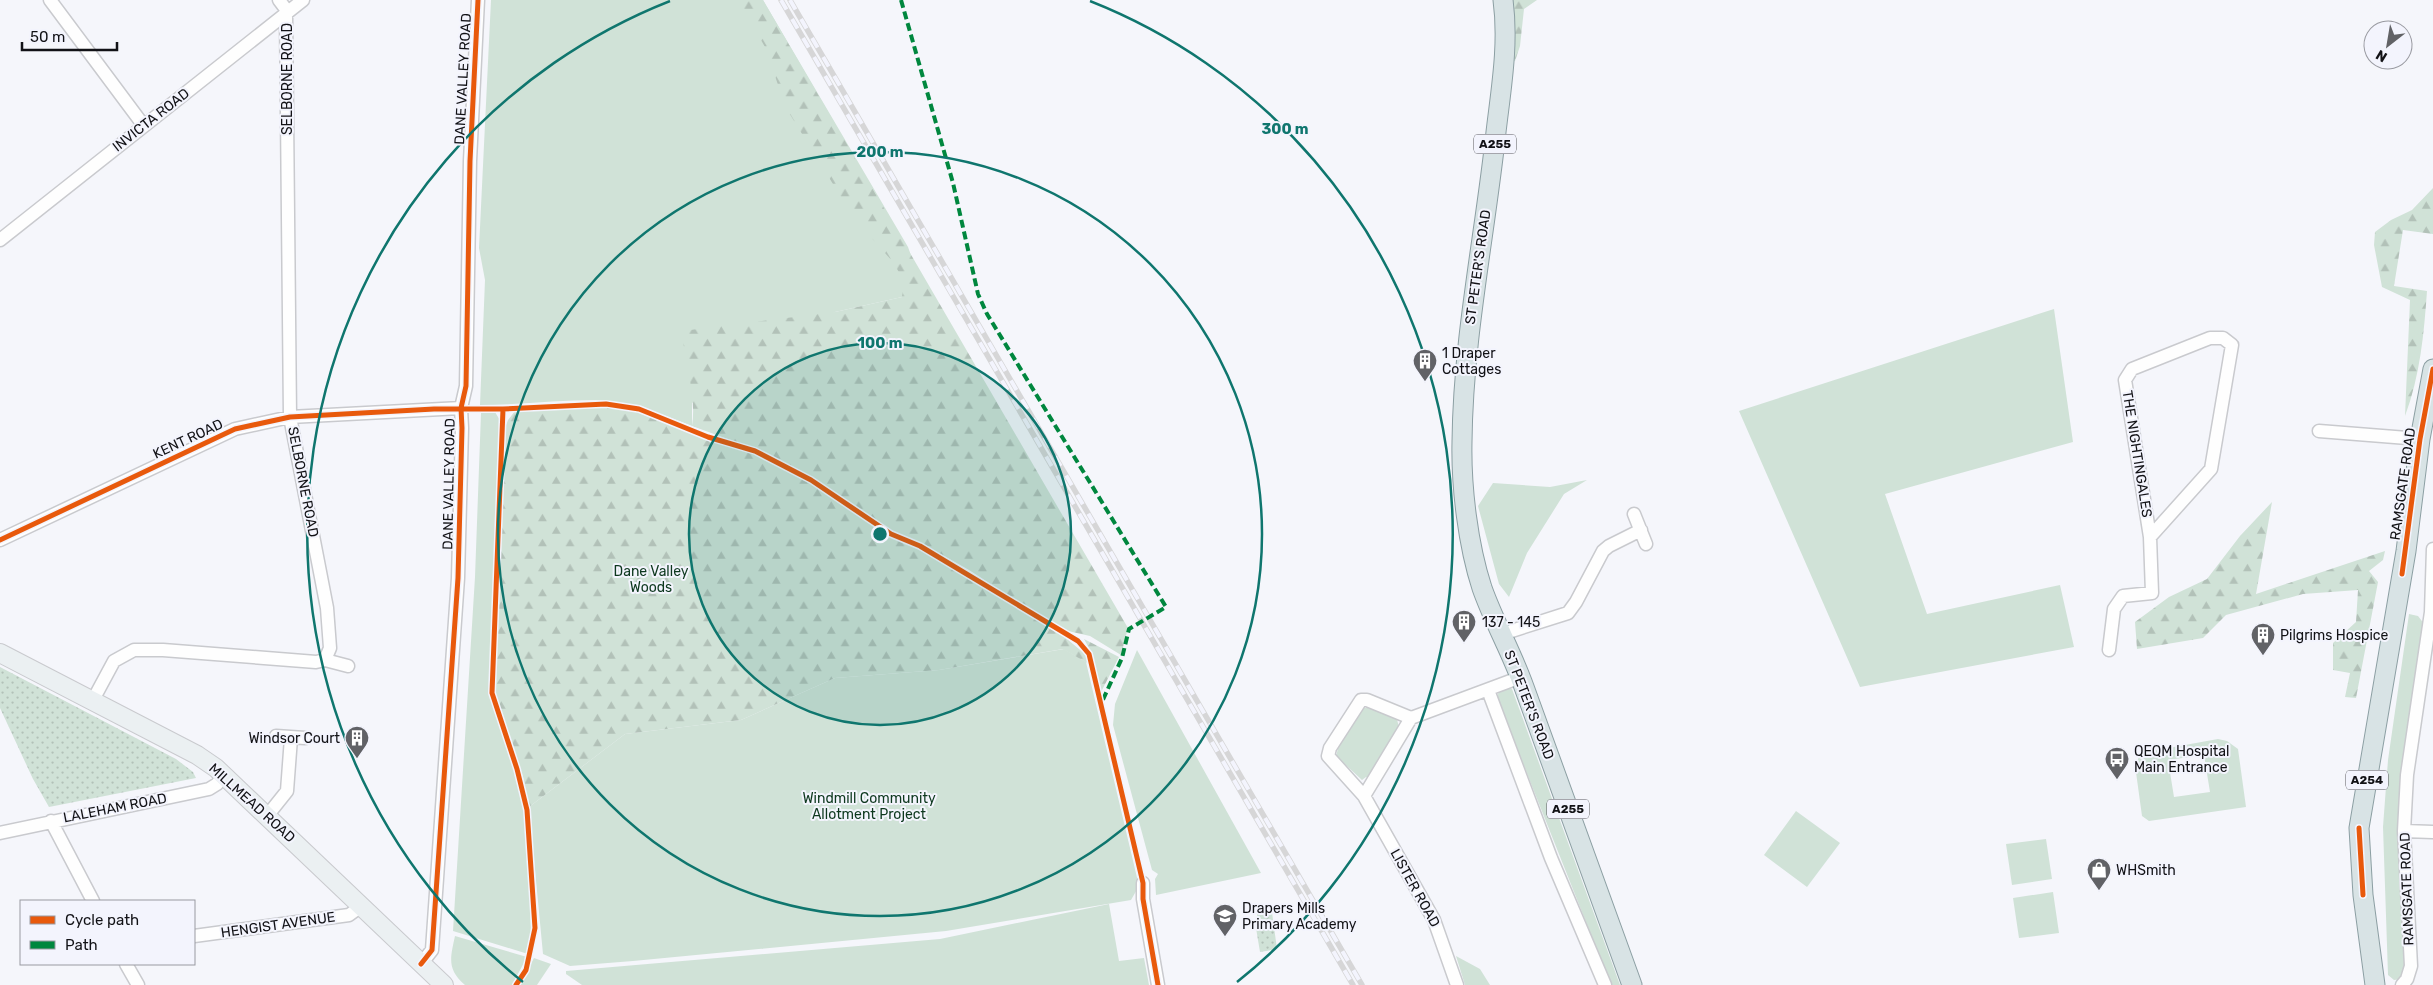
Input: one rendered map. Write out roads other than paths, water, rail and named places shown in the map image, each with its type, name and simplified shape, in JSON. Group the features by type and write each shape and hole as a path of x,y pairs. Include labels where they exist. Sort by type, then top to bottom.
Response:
{"main road":[{"name":"ST PETER'S ROAD","path":"1503,0 1504,62 1470,322 1462,443 1463,475 1472,543 1482,588 1521,677 1632,985"},
{"name":"RAMSGATE ROAD","path":"2375,985 2363,895 2359,828 2406,551 2420,439 2433,368"},
{"name":"MILLMEAD ROAD","path":"0,653 197,755 224,774 444,985"}],"street":[{"path":"50,0 144,126"},
{"path":"279,0 287,12"},
{"name":"INVICTA ROAD","path":"0,240 303,0"},
{"name":"DANE VALLEY ROAD","path":"421,964 432,950 458,578 462,428 460,408 466,386 470,162 478,0"},
{"name":"SELBORNE ROAD","path":"287,12 290,417 328,608 330,648 325,660"},
{"name":"THE NIGHTINGALES","path":"2108,650 2114,609 2123,596 2152,593 2150,537 2125,380 2132,369 2210,338 2223,338 2232,345 2211,469 2150,537"},
{"name":"KENT ROAD","path":"0,540 235,429 290,417 460,408"},
{"path":"2319,431 2420,439"},
{"path":"1634,514 1646,544"},
{"path":"1502,634 1568,612 1576,602 1603,551 1618,540 1641,530"},
{"name":"RAMSGATE ROAD","path":"2402,985 2407,978 2411,966 2404,831 2407,775 2425,611 2432,596 2431,559 2433,549"},
{"path":"93,700 114,661 134,650 163,650 316,662 325,660 348,666"},
{"path":"1364,796 1411,718 1521,677"},
{"path":"1488,690 1551,858 1605,985"},
{"name":"LISTER ROAD","path":"1411,718 1367,700 1361,700 1330,748 1328,756 1364,796 1434,920 1457,985"},
{"path":"276,736 305,738"},
{"path":"267,816 287,791 291,738"},
{"name":"LALEHAM ROAD","path":"0,833 208,789 217,784 224,774"},
{"path":"51,821 92,900"},
{"path":"2404,831 2433,832"},
{"path":"1143,883 1143,899 1158,985"},
{"name":"HENGIST AVENUE","path":"195,936 349,915 360,906"},
{"path":"127,965 138,985"}],"railway":[{"path":"781,0 1353,985"},
{"path":"790,0 1362,985"}],"place":[{"name":"1 Draper Cottages","path":"1425,382"},
{"name":"137 - 145","path":"1464,643"},
{"name":"Pilgrims Hospice","path":"2263,656"},
{"name":"Windsor Court","path":"357,759"},
{"name":"QEQM Hospital Main Entrance","path":"2117,780"},
{"name":"WHSmith","path":"2099,891"},
{"name":"Drapers Mills Primary Academy","path":"1225,937"}],"park label":[{"name":"Dane Valley Woods","path":"651,580"},
{"name":"Windmill Community Allotment Project","path":"869,806"}]}
